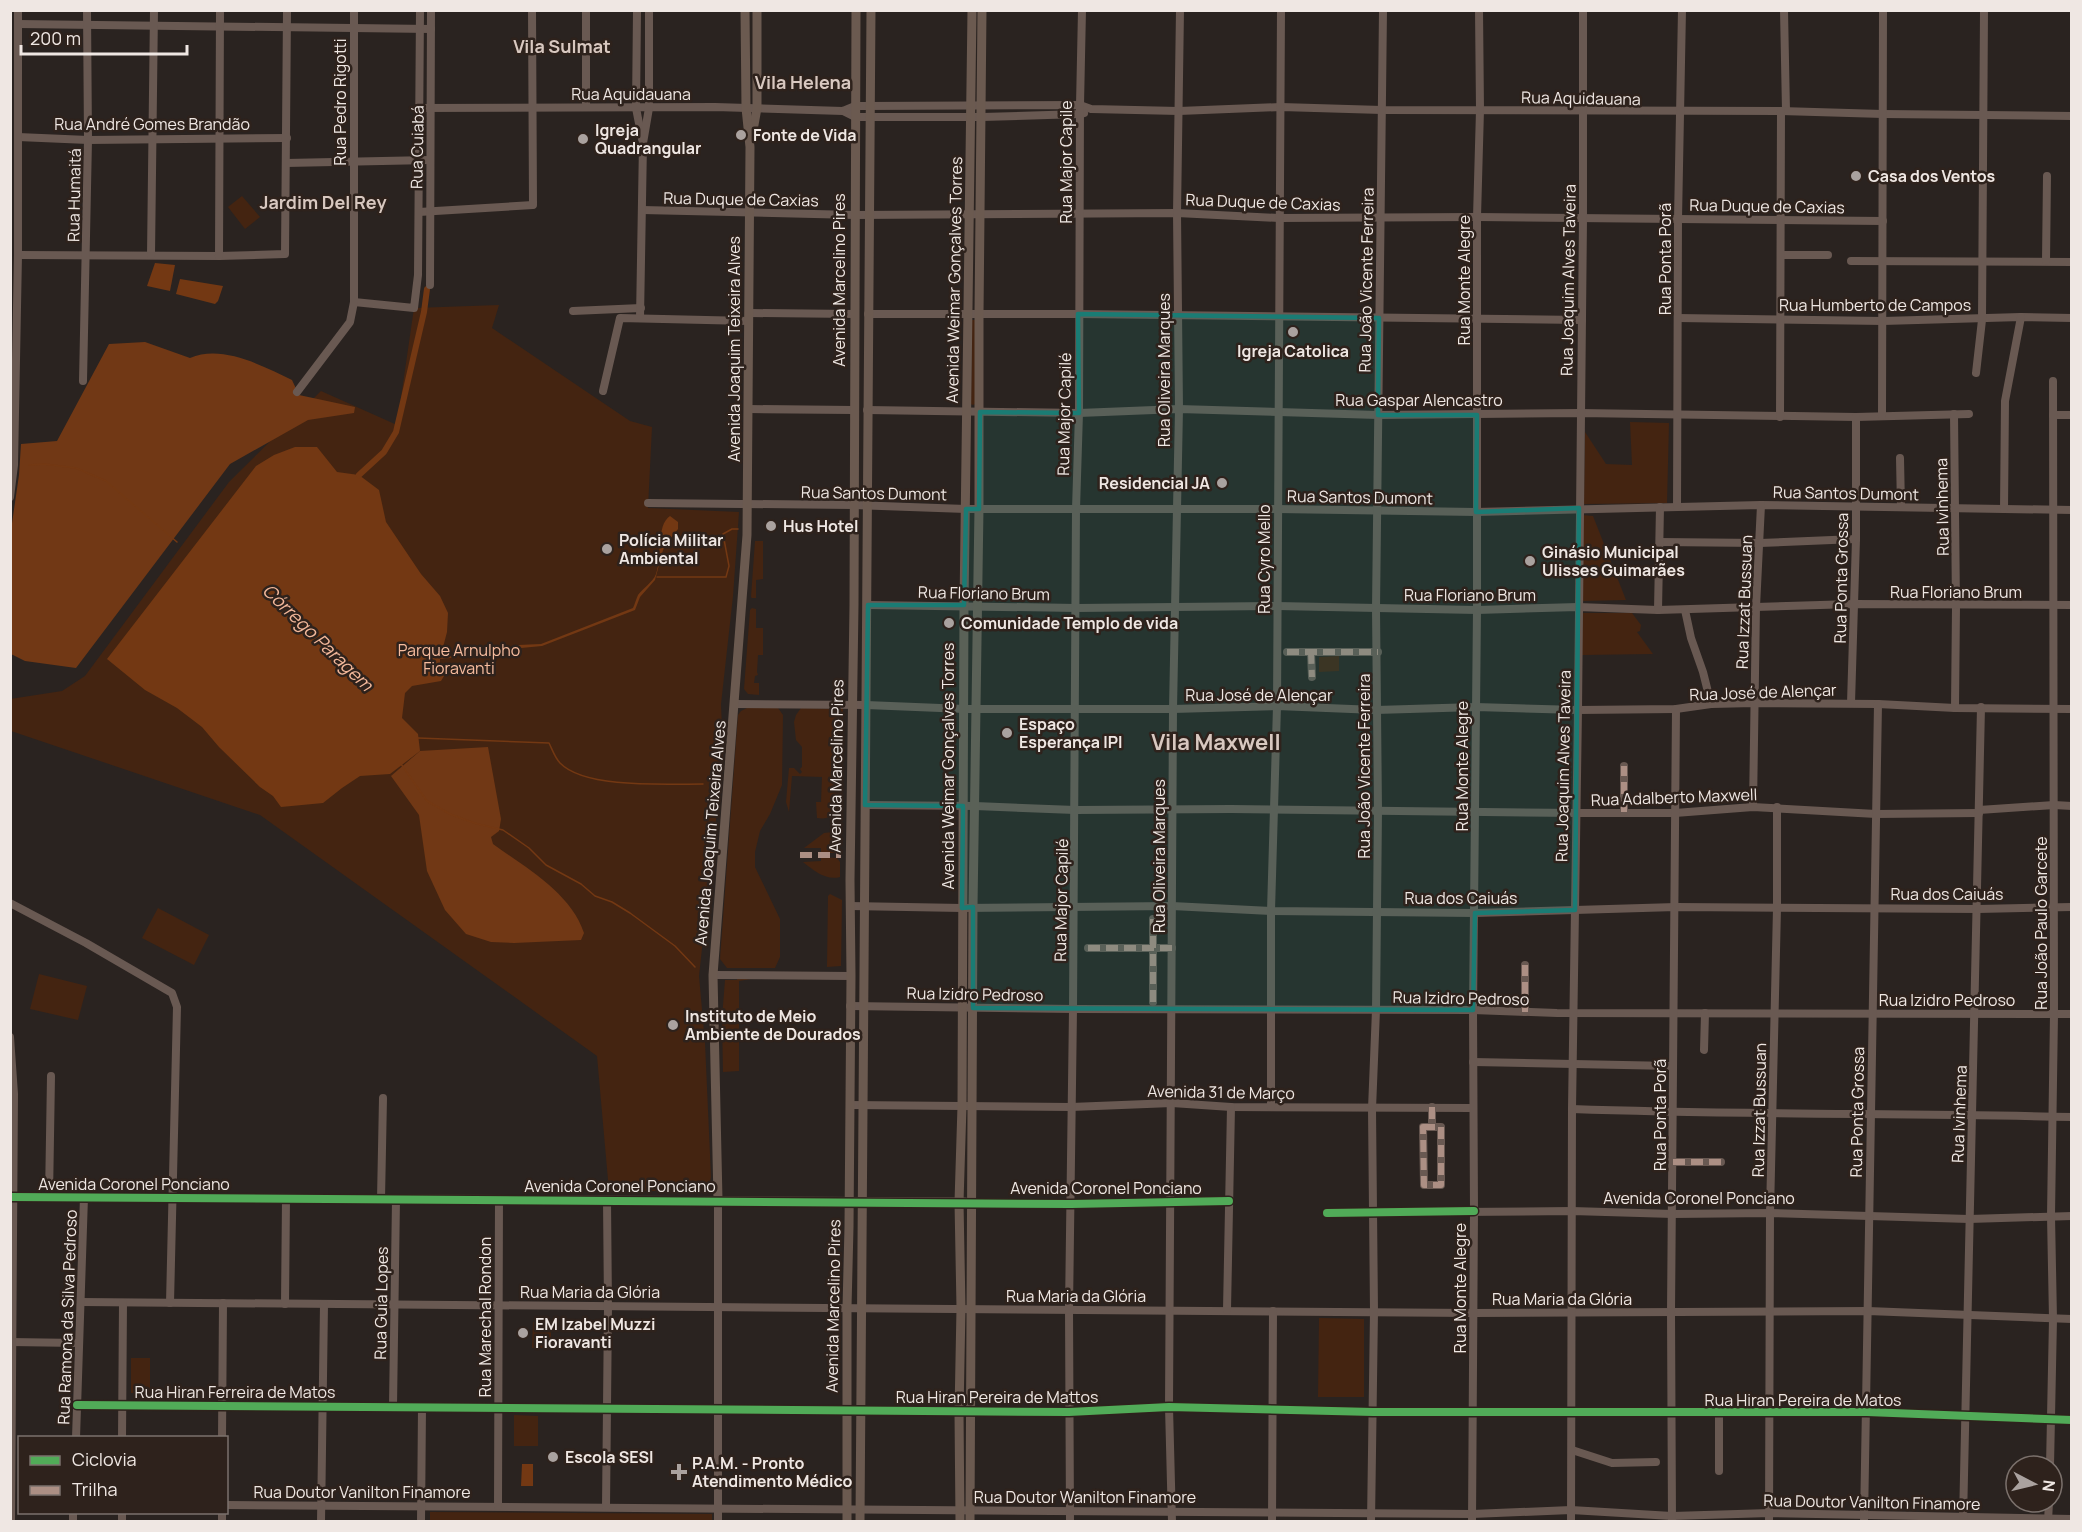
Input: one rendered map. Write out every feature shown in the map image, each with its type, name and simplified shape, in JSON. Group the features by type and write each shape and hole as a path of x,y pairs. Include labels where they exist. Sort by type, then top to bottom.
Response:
{"main road":[{"name":"Avenida Joaquim Teixeira Alves","path":"718,1200 713,975 735,704 748,504 750,147 745,10"},
{"name":"Avenida Joaquim Teixeira Alves","path":"750,147 757,108 757,10"},
{"name":"Avenida Marcelino Pires","path":"847,1521 856,10"},
{"name":"Avenida Marcelino Pires","path":"860,1521 871,10"},
{"name":"Avenida Weimar Gonçalves Torres","path":"970,1521 965,1510 959,1412 961,1308 959,1202 968,1106 973,1008 979,508 982,117 976,105 972,10"},
{"name":"Avenida Weimar Gonçalves Torres","path":"960,1521 965,1510 972,1308 968,1106 962,1008 968,315 971,117 976,105 982,10"},
{"path":"854,314 868,315"},
{"path":"853,410 867,410"},
{"path":"851,804 865,805"},
{"name":"Avenida Coronel Ponciano","path":"12,1197 971,1202"}],"street":[{"path":"10,497 14,477 14,278 18,255 14,172 18,137 14,37 18,24 18,10"},
{"name":"Rua Humaitá","path":"83,381 88,140 87,10"},
{"path":"151,255 154,10"},
{"path":"219,256 220,10"},
{"path":"18,255 285,254 287,10"},
{"name":"Rua Pedro Rigotti","path":"297,392 350,322 354,302 354,10"},
{"name":"Rua Cuiabá","path":"354,302 414,308 418,275 420,10"},
{"name":"Rua Cuiabá","path":"430,285 431,10"},
{"path":"419,212 533,205 532,10"},
{"path":"586,10 586,108"},
{"path":"637,10 636,108 643,143"},
{"path":"640,318 643,143 649,108 649,10"},
{"name":"Rua Major Capile","path":"1078,314 1082,10"},
{"name":"Rua Oliveira Marques","path":"1172,1521 1169,1407 1174,607 1179,409 1177,213 1180,10"},
{"name":"Rua Cyro Mello","path":"1271,1107 1272,911 1277,706 1281,10"},
{"name":"Rua João Vicente Ferreira","path":"1371,1517 1374,1311 1372,1108 1377,911 1378,652 1376,609 1383,10"},
{"name":"Rua Monte Alegre","path":"1472,1518 1479,10"},
{"name":"Rua Joaquim Alves Taveira","path":"1571,1521 1572,1109 1582,320 1583,10"},
{"name":"Rua Ponta Porã","path":"1677,507 1678,219 1682,10"},
{"path":"1780,417 1784,10"},
{"path":"1882,416 1883,10"},
{"path":"1976,373 1982,320 1984,10"},
{"path":"18,24 431,29"},
{"path":"921,105 921,117"},
{"name":"Rua Aquidauana","path":"843,111 855,106 1080,105 1091,109 1179,111 1281,107 1382,110 1784,111 2072,116"},
{"name":"Rua Aquidauana","path":"419,108 757,108 843,111 855,117 1080,114 1091,109"},
{"name":"Rua André Gomes Brandão","path":"18,137 88,140 287,138"},
{"path":"286,163 430,160"},
{"path":"2046,261 2047,176"},
{"name":"Rua Duque de Caxias","path":"642,210 855,215 1177,213 1279,218 1477,217 1882,221"},
{"path":"1781,255 1828,255"},
{"path":"1851,261 2072,262"},
{"path":"418,275 426,272 430,267"},
{"path":"573,310 641,308"},
{"path":"603,391 620,318 854,314"},
{"path":"868,315 1078,314 1582,320"},
{"name":"Rua Major Capilé","path":"1070,1521 1069,1309 1077,608 1076,509 1079,413 1078,314"},
{"path":"2004,509 2006,401 2020,317"},
{"name":"Rua Humberto de Campos","path":"1678,318 1883,321 1982,320 2020,317 2072,318"},
{"name":"Rua João Paulo Garcete","path":"2049,1454 2054,1014 2053,381"},
{"path":"749,409 853,410"},
{"name":"Rua Gaspar Alencastro","path":"867,410 1079,413 1179,409 1378,415 1580,413 1780,417 1970,414"},
{"name":"Rua Ivinhema","path":"1954,414 1955,708"},
{"path":"2053,415 2072,415"},
{"name":"Rua Ponta Grossa","path":"1851,703 1856,539 1856,417"},
{"path":"1900,458 1901,507"},
{"name":"Rua Santos Dumont","path":"648,503 853,505 966,509 1278,509 1476,512 1761,505 2072,510"},
{"name":"Rua Izzat Bussuan","path":"1753,807 1756,607 1761,505"},
{"path":"1658,610 1660,507"},
{"path":"1660,542 1760,543 1856,539"},
{"name":"Rua Floriano Brum","path":"868,605 1077,608 1277,606 1477,610 1578,607 1685,610 1854,604 2072,605"},
{"path":"1685,610 1711,704"},
{"path":"1287,652 1378,652"},
{"path":"1311,652 1312,677"},
{"name":"Rua José de Alençar","path":"735,704 866,705 965,709 1173,709 1277,706 1376,710 1476,707 1578,710 1676,709 1711,704 1851,703 1955,708 2072,709"},
{"name":"Rua Ponta Grossa","path":"1864,1518 1878,704"},
{"name":"Rua Ivinhema","path":"1963,1519 1982,707"},
{"name":"Rua Ponta Porã","path":"1672,1519 1671,1311 1676,709"},
{"path":"1624,765 1624,812"},
{"name":"Rua Adalberto Maxwell","path":"865,805 1075,810 1378,810 1475,813 1675,813 1777,807 1876,814 2072,806"},
{"name":"Rua Izzat Bussuan","path":"1770,1521 1770,1212 1777,807"},
{"path":"10,903 86,943 172,993 177,1007 170,1303"},
{"name":"Rua dos Caiuás","path":"850,906 962,908 1172,906 1272,911 1475,913 1676,908 2072,907"},
{"path":"1153,919 1153,1002"},
{"path":"1088,948 1172,948"},
{"path":"1525,965 1525,1012"},
{"path":"713,975 851,976"},
{"name":"Rua Izidro Pedroso","path":"850,1006 1473,1010 1574,1013 2072,1014"},
{"path":"1704,1050 1705,1013"},
{"path":"10,1036 14,1094 11,1342 14,1490 11,1521"},
{"path":"1473,1062 1673,1066"},
{"path":"49,1197 51,1076"},
{"path":"381,1199 383,1098"},
{"name":"Avenida 31 de Março","path":"850,1105 1071,1107 1172,1103 1231,1107 1473,1108"},
{"path":"1227,1311 1231,1107"},
{"path":"1432,1107 1432,1127"},
{"path":"1572,1109 2072,1117"},
{"path":"1423,1127 1432,1127 1441,1127 1441,1185 1424,1185 1423,1127"},
{"path":"1673,1162 1721,1162"},
{"name":"Rua Ramona da Silva Pedroso","path":"76,1436 84,1197"},
{"path":"285,1304 286,1198"},
{"name":"Rua Guia Lopes","path":"393,1407 396,1199"},
{"name":"Rua Marechal Rondon","path":"498,1506 499,1199"},
{"path":"606,1507 607,1200"},
{"name":"Avenida Joaquim Teixeira Alves","path":"718,1200 718,1521"},
{"name":"Avenida Coronel Ponciano","path":"971,1202 1071,1204 1229,1202"},
{"name":"Avenida Coronel Ponciano","path":"1327,1214 1572,1211 1673,1214 1770,1212 1969,1219 2072,1216"},
{"name":"Rua Maria da Glória","path":"81,1302 1473,1313 1868,1311 2072,1319"},
{"path":"122,1436 123,1303"},
{"path":"222,1436 223,1303"},
{"path":"321,1521 324,1304"},
{"path":"1272,1521 1274,1311"},
{"path":"11,1342 79,1343"},
{"name":"Rua Hiran Ferreira de Matos","path":"77,1405 393,1407"},
{"path":"393,1407 422,1407 421,1521"},
{"name":"Rua Hiran Pereira de Mattos","path":"422,1407 1069,1413 1169,1407 1372,1412 1571,1412"},
{"name":"Rua Hiran Pereira de Matos","path":"1571,1412 1770,1414 1867,1412 2072,1420"},
{"path":"1719,1413 1719,1471"},
{"path":"1572,1450 1612,1463 1656,1462"},
{"name":"Rua Doutor Vanilton Finamore","path":"228,1505 498,1506"},
{"name":"Rua Doutor Wanilton Finamore","path":"498,1506 1070,1512 1272,1511 1371,1517 1472,1518 1571,1510 1672,1519"},
{"name":"Rua Doutor Vanilton Finamore","path":"1672,1519 1770,1512 1864,1518 2072,1519"}],"highlighted area":[{"path":"1078,314 1379,318 1378,415 1477,415 1476,512 1579,508 1575,910 1475,913 1473,1010 973,1008 973,907 962,908 963,806 865,805 868,605 964,605 966,509 979,509 980,412 1079,413"}],"green space":[{"path":"242,196 260,217 245,229 228,207"},
{"name":"Parque Arnulpho Fioravanti","path":"499,305 492,328 630,421 652,427 648,508 739,512 733,596 721,704 723,756 699,976 705,1043 711,1177 708,1190 704,1191 609,1191 597,1056 260,815 11,731 10,699 62,691 85,676 229,482 321,391 397,425 414,308"},
{"path":"972,320 975,320 975,404 973,405 971,404"},
{"path":"1630,422 1669,423 1667,503 1584,504 1585,432 1606,464 1632,465"},
{"path":"1582,515 1593,516 1626,600 1583,601"},
{"path":"755,541 763,541 763,579 756,580 756,598 752,598 751,597"},
{"path":"752,608 756,609 756,628 763,628 763,655 758,655 758,675 755,676 754,683 759,683 759,695 748,694 744,689"},
{"path":"1583,613 1632,613 1641,625 1640,631 1637,632 1653,654 1581,655"},
{"path":"1339,656 1339,671 1319,672 1319,657"},
{"path":"747,708 778,708 783,715 782,785 760,831 755,852 755,867 780,919 780,957 775,968 727,968 720,959 738,715"},
{"path":"801,708 843,709 842,806 834,814 825,818 817,818 816,802 821,802 822,777 792,776 789,812 786,802 789,768 794,768 800,774 802,772 800,769 802,767 802,747 796,740 794,722"},
{"path":"824,833 840,833 840,848 835,853 821,853 821,848 804,848"},
{"path":"821,857 837,858 840,862 840,877 825,876 803,862 821,861"},
{"path":"830,894 842,900 841,966 827,967 828,896"},
{"path":"158,908 209,935 194,965 142,938"},
{"path":"39,974 87,986 78,1020 30,1009"},
{"path":"751,979 739,981 739,1071 723,1072 722,1018 725,980"},
{"path":"1319,1318 1364,1319 1364,1397 1318,1397"},
{"path":"533,1322 551,1322 551,1348 532,1348"},
{"path":"131,1358 150,1358 150,1393 131,1393"},
{"path":"514,1415 538,1416 538,1446 514,1446"},
{"path":"430,1512 712,1514 712,1521 430,1522"}],"shaded area":[{"path":"145,342 190,358 202,354 215,354 242,358 292,380 299,395 355,407 354,413 308,420 230,464 76,668 25,661 11,654 10,537 21,444 57,441 109,344"},
{"path":"488,747 501,819 499,831 491,837 493,844 546,882 569,906 584,933 581,940 491,942 466,934 445,910 427,871 419,815 391,776 420,751"}],"water":[{"path":"155,263 175,265 170,291 147,286"},
{"path":"180,279 223,286 218,301 215,304 176,294"},
{"path":"295,447 317,447 337,472 359,475 379,490 386,522 421,574 440,596 448,613 447,632 441,655 451,656 456,652 541,644 633,608 638,595 656,574 661,534 670,516 678,522 678,529 663,550 655,580 640,597 635,610 542,646 458,654 451,658 440,659 440,667 444,676 441,681 412,686 405,693 402,718 418,734 420,751 390,774 360,776 323,803 281,807 273,796 260,787 202,727 177,708 145,690 107,659 256,466 274,455"},
{"path":"522,1464 533,1464 533,1486 521,1486"}],"waterway":[{"path":"359,475 384,452 396,432 424,312 427,289"},
{"name":"Córrego Paragem","path":"29,465 44,464 76,468 106,481 177,542"},
{"path":"657,577 726,577 729,566 723,534 732,529 738,529"},
{"name":"Córrego Paragem","path":"418,738 549,743 560,763 588,777 627,783 703,784"},
{"path":"401,764 427,801 450,814 503,830 529,848 546,865 581,884 595,896 612,902 630,913 675,946 695,967"}],"marked path":[{"path":"1287,652 1378,652"},
{"path":"1311,652 1312,677"},
{"path":"1624,766 1624,812"},
{"path":"800,855 841,855"},
{"path":"1153,919 1153,1002"},
{"path":"1088,948 1172,948"},
{"path":"1525,965 1525,1012"},
{"path":"1432,1107 1432,1127"},
{"path":"1423,1127 1441,1127 1441,1185 1424,1185 1423,1127"},
{"path":"1673,1162 1721,1162"}],"cycle path":[{"path":"10,1197 1071,1204 1229,1201"},
{"path":"1327,1213 1474,1211"},
{"path":"77,1405 1069,1412 1169,1407 1373,1412 1867,1412 2072,1420"}],"place":[{"name":"Fonte de Vida","path":"741,135"},
{"name":"Igreja Quadrangular","path":"583,139"},
{"name":"Casa dos Ventos","path":"1856,176"},
{"name":"Igreja Catolica","path":"1293,332"},
{"name":"Residencial JA","path":"1222,483"},
{"name":"Hus Hotel","path":"771,526"},
{"name":"Polícia Militar Ambiental","path":"607,549"},
{"name":"Ginásio Municipal Ulisses Guimarães","path":"1530,561"},
{"name":"Comunidade Templo de vida","path":"949,623"},
{"name":"Espaço Esperança IPI","path":"1007,733"},
{"name":"Instituto de Meio Ambiente de Dourados","path":"673,1025"},
{"name":"EM Izabel Muzzi Fioravanti","path":"523,1333"},
{"name":"Escola SESI","path":"553,1457"},
{"name":"P.A.M. - Pronto Atendimento Médico","path":"679,1472"}],"district":[{"name":"Vila Sulmat","path":"562,46"},
{"name":"Vila Helena","path":"803,82"},
{"name":"Jardim Del Rey","path":"323,202"},
{"name":"Vila Maxwell","path":"1216,742"}]}
